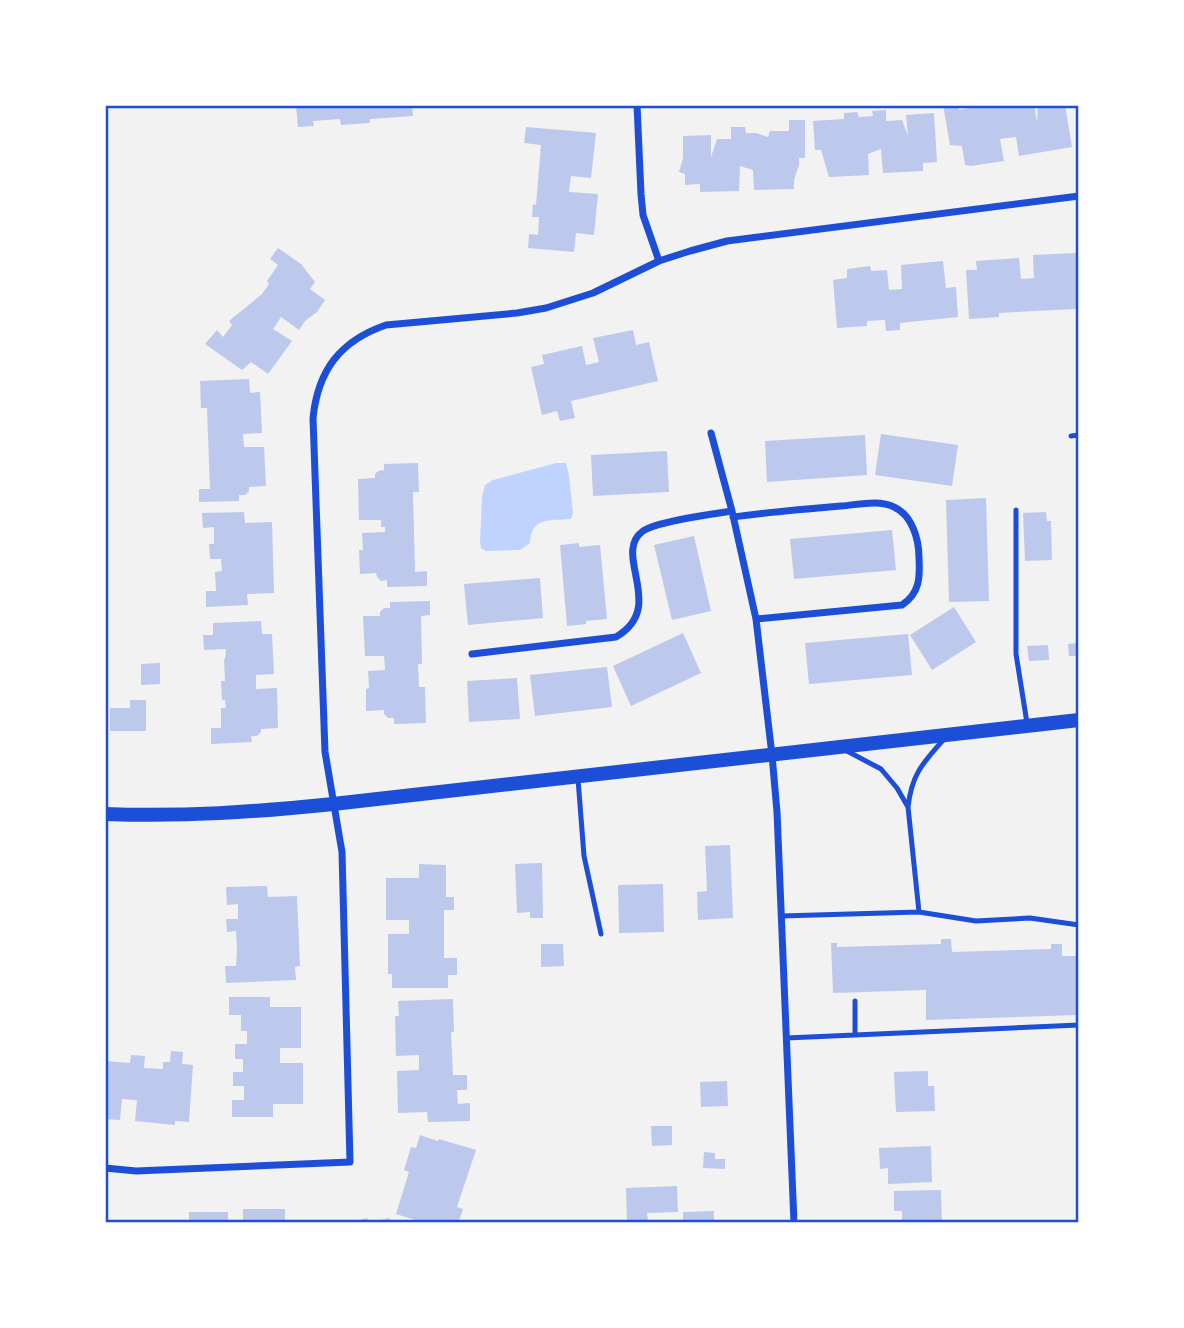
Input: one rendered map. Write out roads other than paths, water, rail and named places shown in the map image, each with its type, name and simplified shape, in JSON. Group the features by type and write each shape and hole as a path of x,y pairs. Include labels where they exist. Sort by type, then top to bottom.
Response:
{"main road":[{"path":"105,814 246,813 1079,720"}],"street":[{"path":"637,105 643,215 659,261"},
{"path":"105,1168 136,1171 350,1162 342,852 325,752 313,445 315,399 326,370 346,346 386,325 546,308 593,293 659,261 727,241 1079,196"},
{"path":"711,433 733,514 755,619 772,755 794,1223"},
{"path":"472,654 616,637 627,630 638,612 639,595 633,559 635,541 645,529 662,524 733,514 875,503 893,506 902,512 914,530 920,574 915,592 910,600 902,605 755,619"}],"lane":[{"path":"1071,436 1079,435"},
{"path":"1016,510 1016,654 1027,726"},
{"path":"919,912 908,807 910,790 920,766 948,735"},
{"path":"841,748 881,769 908,807"},
{"path":"578,776 584,856 601,934"},
{"path":"781,916 919,912 976,920 1030,918 1079,925"},
{"path":"855,1001 855,1035"},
{"path":"786,1038 1079,1025"}],"water":[{"path":"556,463 566,463 573,513 571,519 550,520 538,524 531,534 530,543 520,550 486,551 481,548 482,497 485,485 493,480"}]}
